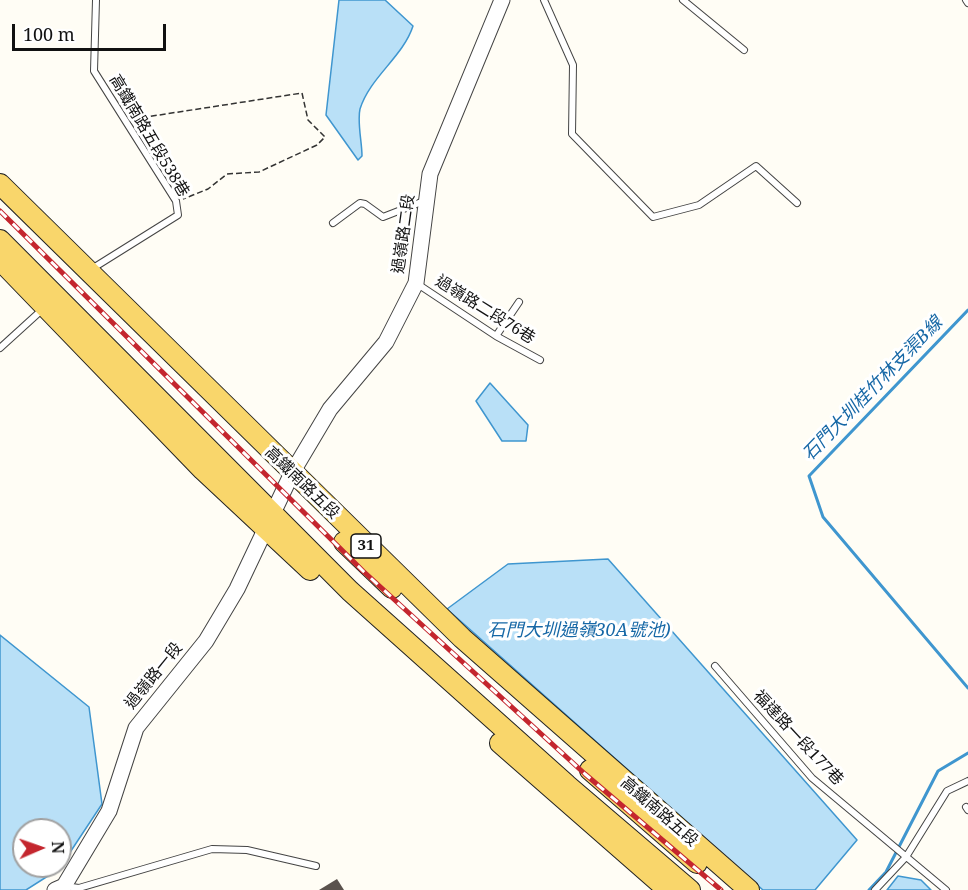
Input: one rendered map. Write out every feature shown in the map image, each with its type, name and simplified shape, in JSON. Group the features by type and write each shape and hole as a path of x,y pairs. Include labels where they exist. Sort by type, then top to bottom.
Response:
{"main road":[{"name":"高鐵南路五段","path":"0,184 289,478 377,574 626,802 683,851 738,886"},
{"name":"高鐵南路五段","path":"0,201 152,353 462,638 738,886"},
{"name":"31","path":"0,240 269,522 350,591 567,785 690,890"},
{"name":"31","path":"0,260 45,308 269,522 611,841 668,890"},
{"path":"118,303 152,353"},
{"path":"567,785 611,841"}],"street":[{"name":"過嶺路二段","path":"289,478 330,409 386,342 416,282 430,174 502,0"},
{"name":"過嶺路一段","path":"59,888 109,812 136,728 206,640 237,589 289,478"}],"lane":[{"name":"高鐵南路五段538巷","path":"87,272 178,215 176,201 94,71 96,0"},
{"path":"544,0 573,65 572,134 653,217 699,205 756,165 797,203"},
{"path":"683,0 744,50"},
{"path":"333,223 360,203 383,217 427,200"},
{"name":"過嶺路二段76巷","path":"416,282 496,336 540,360"},
{"path":"496,336 519,302"},
{"path":"0,348 45,308"},
{"name":"福達路一段177巷","path":"715,666 812,778 903,855"},
{"path":"875,890 903,855 947,791 968,781"},
{"path":"59,888 79,888 212,849 247,849 316,866"},
{"path":"903,855 946,890"}],"path":[{"path":"125,120 302,93 308,120 325,137 317,144 258,172 227,174 208,189 176,201"}],"water":[{"path":"339,0 385,0 413,26 402,48 371,87 360,109 362,156 358,160 326,115"},
{"path":"490,383 528,425 526,441 502,441 476,401"},
{"name":"石門大圳過嶺30A號池)","path":"608,559 857,840 815,890 763,890 447,609 508,564"},
{"path":"0,635 89,707 102,804 72,849 72,818 12,818 12,878 45,878 26,890 0,890"},
{"path":"898,876 921,880 931,890 887,890"}],"building":[{"path":"337,879 344,890 319,890"}],"waterway":[{"name":"石門大圳桂竹林支渠B線","path":"968,310 809,476 823,517 968,688"},
{"name":"石門大圳桂竹林支渠B線","path":"869,890 886,872 938,771 968,753"}],"railway":[{"path":"0,211 363,571 585,774 721,890"}]}
